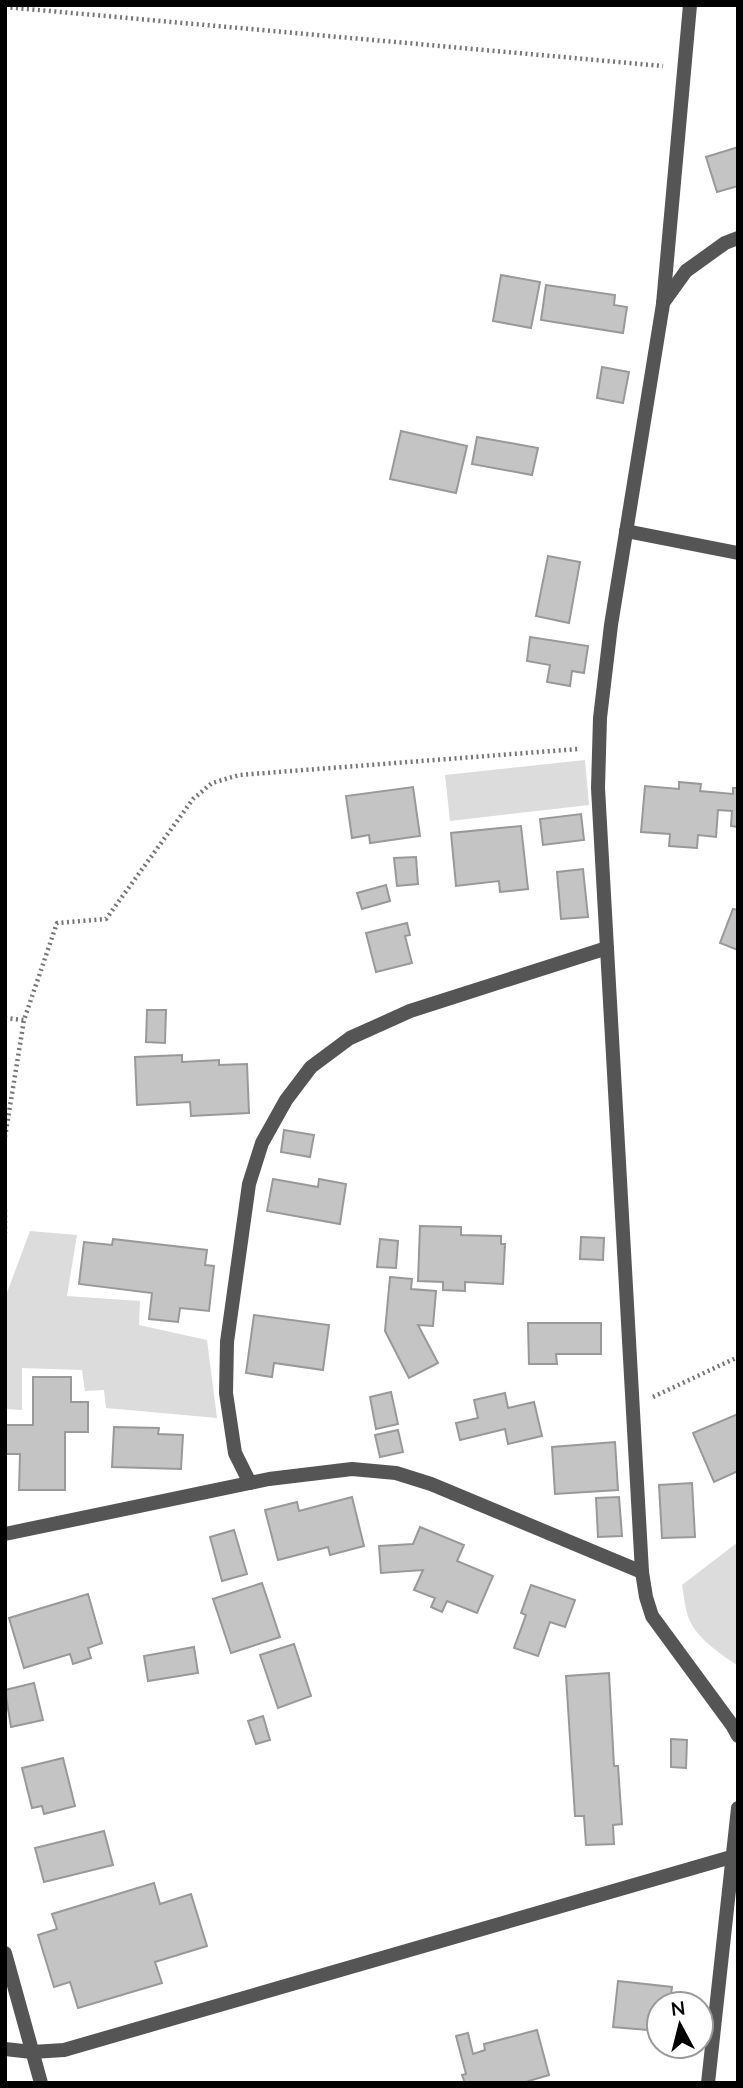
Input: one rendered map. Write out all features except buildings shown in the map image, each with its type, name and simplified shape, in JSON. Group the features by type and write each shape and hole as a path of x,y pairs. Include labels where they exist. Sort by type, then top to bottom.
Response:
{"street":[{"path":"690,5 663,304 608,652 600,718 598,788 642,1573 652,1616 732,1724 738,1736"},
{"path":"663,304 686,271 725,243 738,238"},
{"path":"626,531 738,553"},
{"path":"250,1483 235,1453 233,1441 226,1393 227,1342 249,1184 262,1143 286,1100 311,1067 350,1038 410,1011 607,948"},
{"path":"5,1534 250,1483 352,1469 396,1473 431,1484 642,1573"},
{"path":"708,2083 735,1855 738,1808"},
{"path":"5,2049 32,2052 64,2050 735,1855"},
{"path":"5,1953 41,2083"}],"path":[{"path":"5,7 683,67"},
{"path":"5,1137 24,1020 57,923 106,919 192,799 212,783 239,775 600,748"},
{"path":"5,1018 24,1020"},
{"path":"5,1210 5,1233"},
{"path":"633,1407 738,1356"}],"shaded area":[{"path":"585,760 589,805 450,821 445,775"},
{"path":"30,1231 77,1235 67,1296 140,1301 139,1325 207,1340 217,1418 106,1408 104,1390 85,1391 82,1370 22,1368 22,1410 5,1409 5,1298"},
{"path":"738,1542 738,1666 710,1646 693,1627 682,1585"}]}
